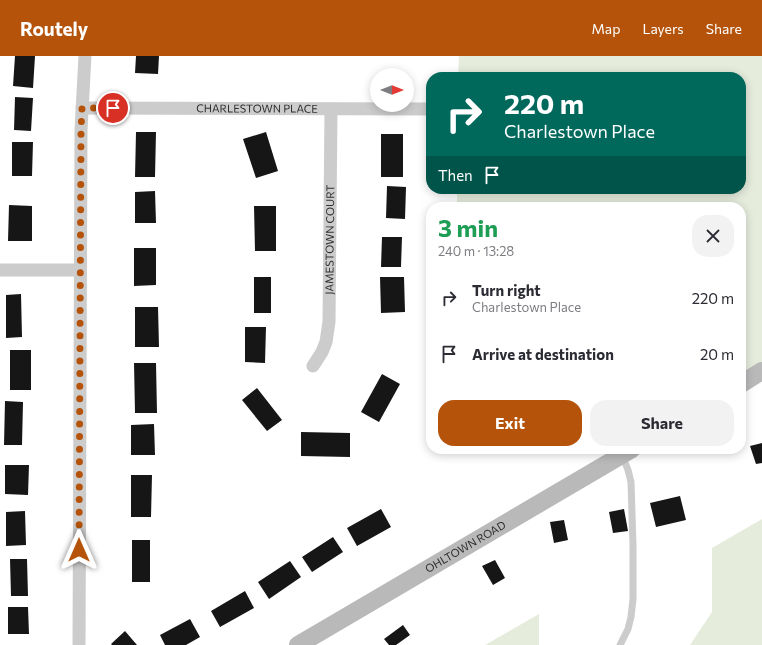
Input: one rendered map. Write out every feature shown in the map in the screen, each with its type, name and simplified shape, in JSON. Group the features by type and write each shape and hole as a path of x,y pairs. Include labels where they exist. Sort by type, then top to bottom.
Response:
{"street":[{"path":"79,645 81,130 85,56"},
{"name":"CHARLESTOWN PLACE","path":"82,108 426,108"},
{"name":"JAMESTOWN COURT","path":"313,366 322,352 326,342 329,322 330,109"},
{"path":"0,270 80,270"},
{"path":"746,381 762,372"},
{"name":"OHLTOWN ROAD","path":"298,645 624,454"}],"lane":[{"path":"620,645 628,629 633,599 631,482 628,470 627,454"}],"green space":[{"path":"459,56 762,56 762,371 746,381 746,202 457,202 457,194 746,194 746,72 458,72"},
{"path":"762,519 762,645 690,645 712,612 712,548"},
{"path":"539,614 539,645 485,645"}],"building":[{"path":"15,56 35,56 33,88 13,86"},
{"path":"136,56 159,56 158,74 135,73"},
{"path":"15,97 33,98 31,131 14,130"},
{"path":"136,132 156,132 155,177 135,177"},
{"path":"266,132 278,171 256,178 243,139"},
{"path":"381,134 403,134 403,177 381,177"},
{"path":"12,142 33,142 32,176 12,176"},
{"path":"387,186 406,187 405,219 386,218"},
{"path":"155,191 156,223 135,223 135,192"},
{"path":"9,205 32,206 32,241 8,241"},
{"path":"254,206 276,206 276,251 255,251"},
{"path":"382,237 402,237 401,267 381,267"},
{"path":"134,248 156,248 156,285 134,286"},
{"path":"254,277 271,277 271,313 254,313"},
{"path":"380,277 404,277 405,312 381,313"},
{"path":"21,294 22,337 6,338 6,295"},
{"path":"135,307 158,307 159,347 135,347"},
{"path":"245,327 266,327 265,363 245,362"},
{"path":"10,350 31,350 31,390 10,390"},
{"path":"134,363 156,363 157,413 135,413"},
{"path":"382,374 400,384 379,422 361,412"},
{"path":"257,388 282,420 267,431 242,400"},
{"path":"5,401 23,402 22,445 4,445"},
{"path":"154,424 155,455 131,455 131,425"},
{"path":"301,432 350,433 350,457 301,456"},
{"path":"762,443 762,463 756,464 750,446"},
{"path":"5,465 29,465 28,495 5,494"},
{"path":"131,475 152,475 151,517 131,517"},
{"path":"680,496 686,520 656,527 650,503"},
{"path":"381,509 391,527 357,546 347,528"},
{"path":"624,509 628,531 613,533 609,512"},
{"path":"25,511 26,545 6,546 6,512"},
{"path":"564,520 568,540 554,543 550,522"},
{"path":"333,537 343,552 312,572 302,557"},
{"path":"132,540 150,540 150,582 132,582"},
{"path":"10,559 27,559 28,596 11,596"},
{"path":"495,560 505,578 493,585 482,566"},
{"path":"290,561 301,577 269,599 258,582"},
{"path":"245,591 254,608 220,627 211,611"},
{"path":"8,607 28,607 29,634 8,634"},
{"path":"190,619 200,637 186,645 165,645 160,635"},
{"path":"403,625 410,635 396,645 389,645 384,639"},
{"path":"125,631 137,645 111,644"}],"route":[{"path":"79,550 82,108 113,108"}]}
